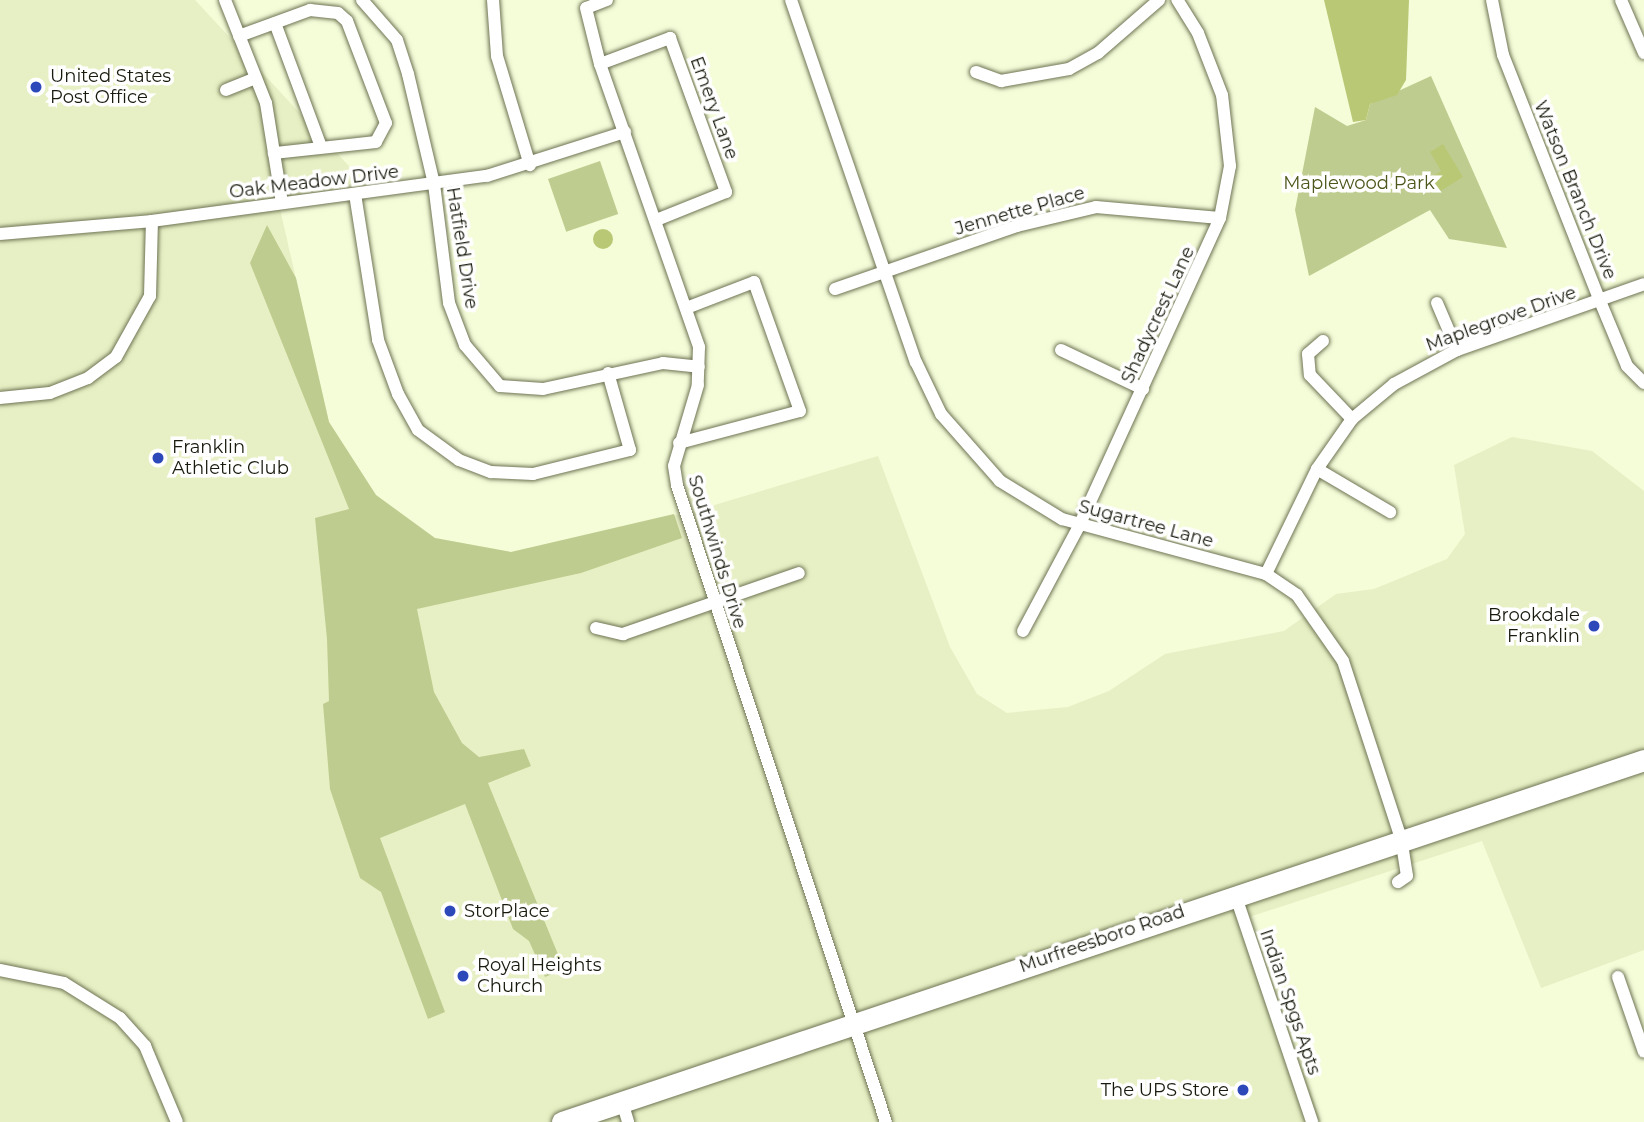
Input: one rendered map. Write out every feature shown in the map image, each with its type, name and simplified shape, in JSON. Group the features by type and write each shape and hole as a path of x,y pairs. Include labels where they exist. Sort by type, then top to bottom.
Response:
{"highway":[{"name":"Murfreesboro Road","path":"562,1122 625,1112 856,1022 1401,838 1644,760"}],"street":[{"path":"225,0 256,78 274,153 282,203"},
{"name":"Hatfield Drive","path":"362,0 397,40 434,184 449,303 465,345 500,386 543,389 663,363 699,367"},
{"path":"493,0 497,57 530,165"},
{"name":"Southwinds Drive","path":"607,0 586,8 600,64 659,219 688,307 699,367 679,443 677,485 887,1122"},
{"name":"Sugartree Lane","path":"791,0 916,362 953,430 1000,481 1079,526 1266,574 1315,614 1338,653 1401,838 1407,876 1398,882"},
{"path":"976,72 1001,82 1069,69 1098,53 1159,0"},
{"name":"Shadycrest Lane","path":"1023,631 1079,526 1220,218 1230,166 1222,95 1198,33 1177,0"},
{"name":"Watson Branch Drive","path":"1492,0 1503,55 1600,302 1627,366 1644,383"},
{"path":"1621,0 1644,52"},
{"path":"239,36 322,8 343,17 386,123 376,142 274,153"},
{"path":"275,23 321,148"},
{"name":"Emery Lane","path":"600,64 670,38 726,192 659,219"},
{"path":"226,90 256,78"},
{"name":"Oak Meadow Drive","path":"0,234 152,221 434,184 530,165 625,132"},
{"path":"355,194 378,340 398,394 418,430 459,460 491,472 533,474 630,450 608,373"},
{"name":"Jennette Place","path":"835,289 1096,206 1220,218"},
{"path":"0,398 50,393 88,378 116,357 150,296 152,221"},
{"path":"679,443 800,411 754,282 688,307"},
{"name":"Maplegrove Drive","path":"1266,574 1317,469 1352,419 1394,384 1457,350 1600,302 1644,284"},
{"path":"1437,303 1457,350"},
{"path":"1323,341 1308,354 1310,375 1352,419"},
{"path":"1061,349 1143,389"},
{"path":"1317,469 1390,512"},
{"path":"596,628 623,634 799,573"},
{"name":"Indian Spgs Apts","path":"1235,894 1312,1122"},
{"path":"0,970 64,982 120,1018 145,1046 177,1122"},
{"path":"1618,977 1643,1047"}],"shaded area":[{"path":"0,0 195,0 373,192 279,205 329,422 376,495 434,538 511,552 698,510 878,456 950,647 977,694 1007,713 1068,707 1109,691 1165,654 1284,631 1336,594 1374,589 1447,559 1465,534 1454,465 1512,437 1592,451 1644,491 1644,950 1541,988 1482,841 1249,917 1321,1122 0,1122"},
{"path":"1324,0 1409,0 1406,80 1397,95 1370,104 1366,120 1353,122"},
{"path":"1443,144 1463,177 1439,192 1430,178 1441,171 1430,152"},
{"path":"603,229 610,232 613,239 610,246 603,249 596,246 593,239 596,232"}],"green space":[{"name":"Maplewood Park","path":"1431,76 1507,248 1449,239 1430,210 1309,276 1295,210 1315,107 1347,126 1366,120 1370,104"},
{"path":"600,161 618,214 566,232 548,179"},
{"path":"267,225 296,278 329,422 376,495 435,538 511,552 674,514 682,538 581,573 417,609 434,692 462,743 479,757 524,749 531,766 488,783 564,969 545,977 529,941 513,929 465,804 380,838 445,1012 428,1019 381,892 360,878 330,789 323,704 329,701 327,639 315,518 349,509 250,263"}],"place":[{"name":"United States Post Office","path":"36,87"},
{"name":"Franklin Athletic Club","path":"158,458"},
{"name":"Brookdale Franklin","path":"1594,626"},
{"name":"StorPlace","path":"450,911"},
{"name":"Royal Heights Church","path":"463,976"},
{"name":"The UPS Store","path":"1243,1090"}]}
